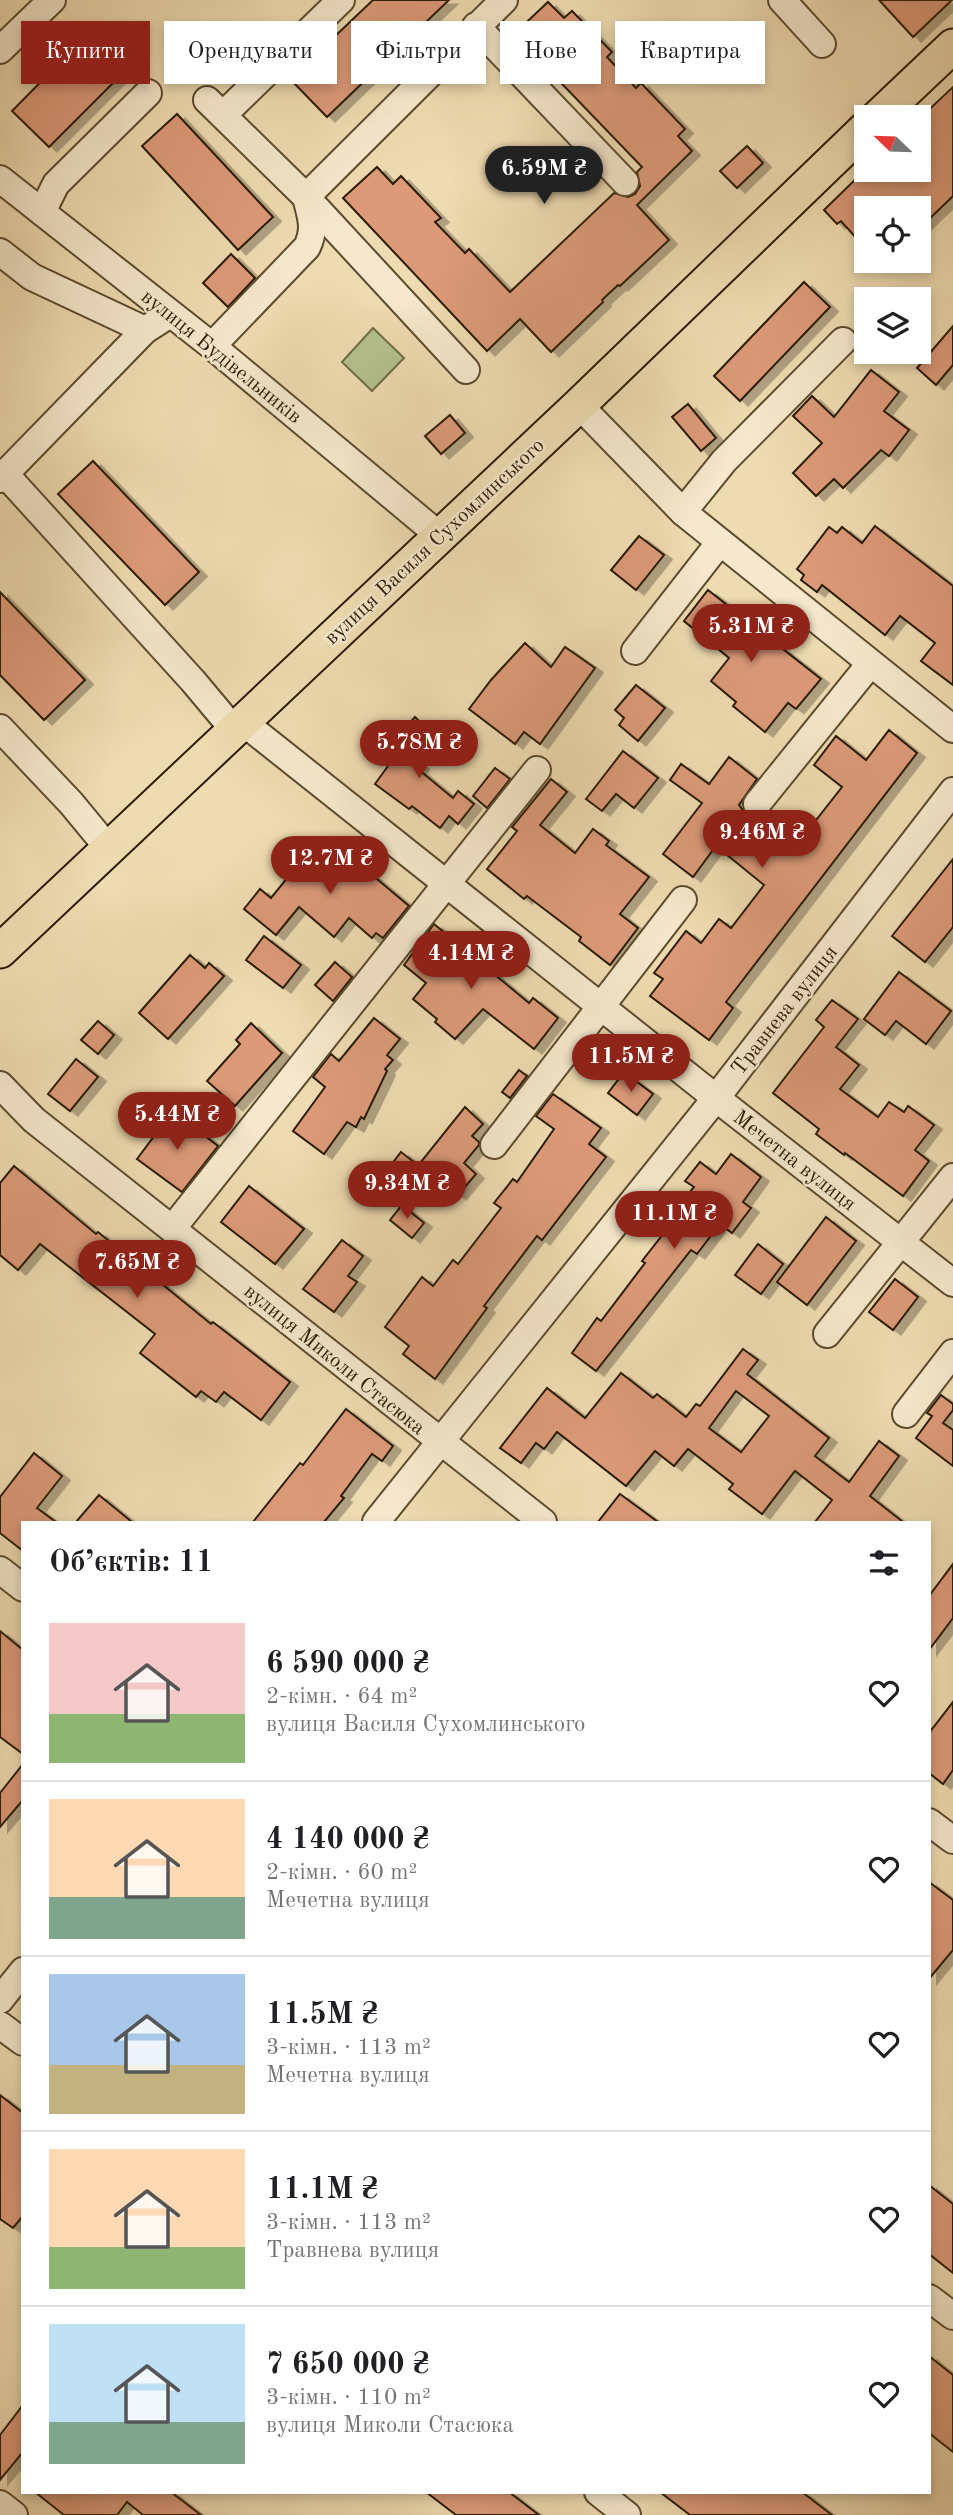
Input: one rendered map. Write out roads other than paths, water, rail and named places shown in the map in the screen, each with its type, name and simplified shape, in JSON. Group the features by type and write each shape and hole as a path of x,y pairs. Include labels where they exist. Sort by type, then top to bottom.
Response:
{"main road":[{"path":"891,105 953,46"},
{"name":"вулиця Василя Сухомлинського","path":"0,951 579,405 854,140"}],"street":[{"path":"0,50 51,0"},
{"path":"341,0 215,108 306,197 466,370"},
{"path":"481,21 503,0"},
{"path":"782,0 822,44"},
{"path":"486,36 625,182"},
{"path":"306,197 418,84"},
{"path":"42,212 56,184 148,93"},
{"name":"вулиця Будівельників","path":"0,179 212,346 440,536"},
{"path":"212,346 307,247 313,235 306,197"},
{"path":"0,252 32,277 145,330"},
{"path":"2,477 145,330 170,314"},
{"path":"683,512 724,461 843,341"},
{"path":"579,405 683,512 953,729"},
{"name":"Мечетна вулиця","path":"2,477 238,726 446,884 953,1283"},
{"path":"635,651 720,542"},
{"path":"757,804 870,664"},
{"path":"0,728 71,803 108,849"},
{"path":"172,1229 537,770"},
{"name":"Травнева вулиця","path":"377,1521 716,1098 953,791"},
{"path":"494,1145 683,900"},
{"name":"вулиця Миколи Стасюка","path":"0,1086 34,1120 542,1521"},
{"path":"827,1334 953,1177"},
{"path":"906,1414 953,1353"},
{"path":"0,1570 21,1586"},
{"path":"931,1824 953,1840"},
{"path":"0,2000 21,1974"},
{"path":"0,2025 21,2041"},
{"path":"931,2300 953,2316"},
{"path":"601,2494 627,2515"},
{"path":"0,2504 14,2515"}]}
